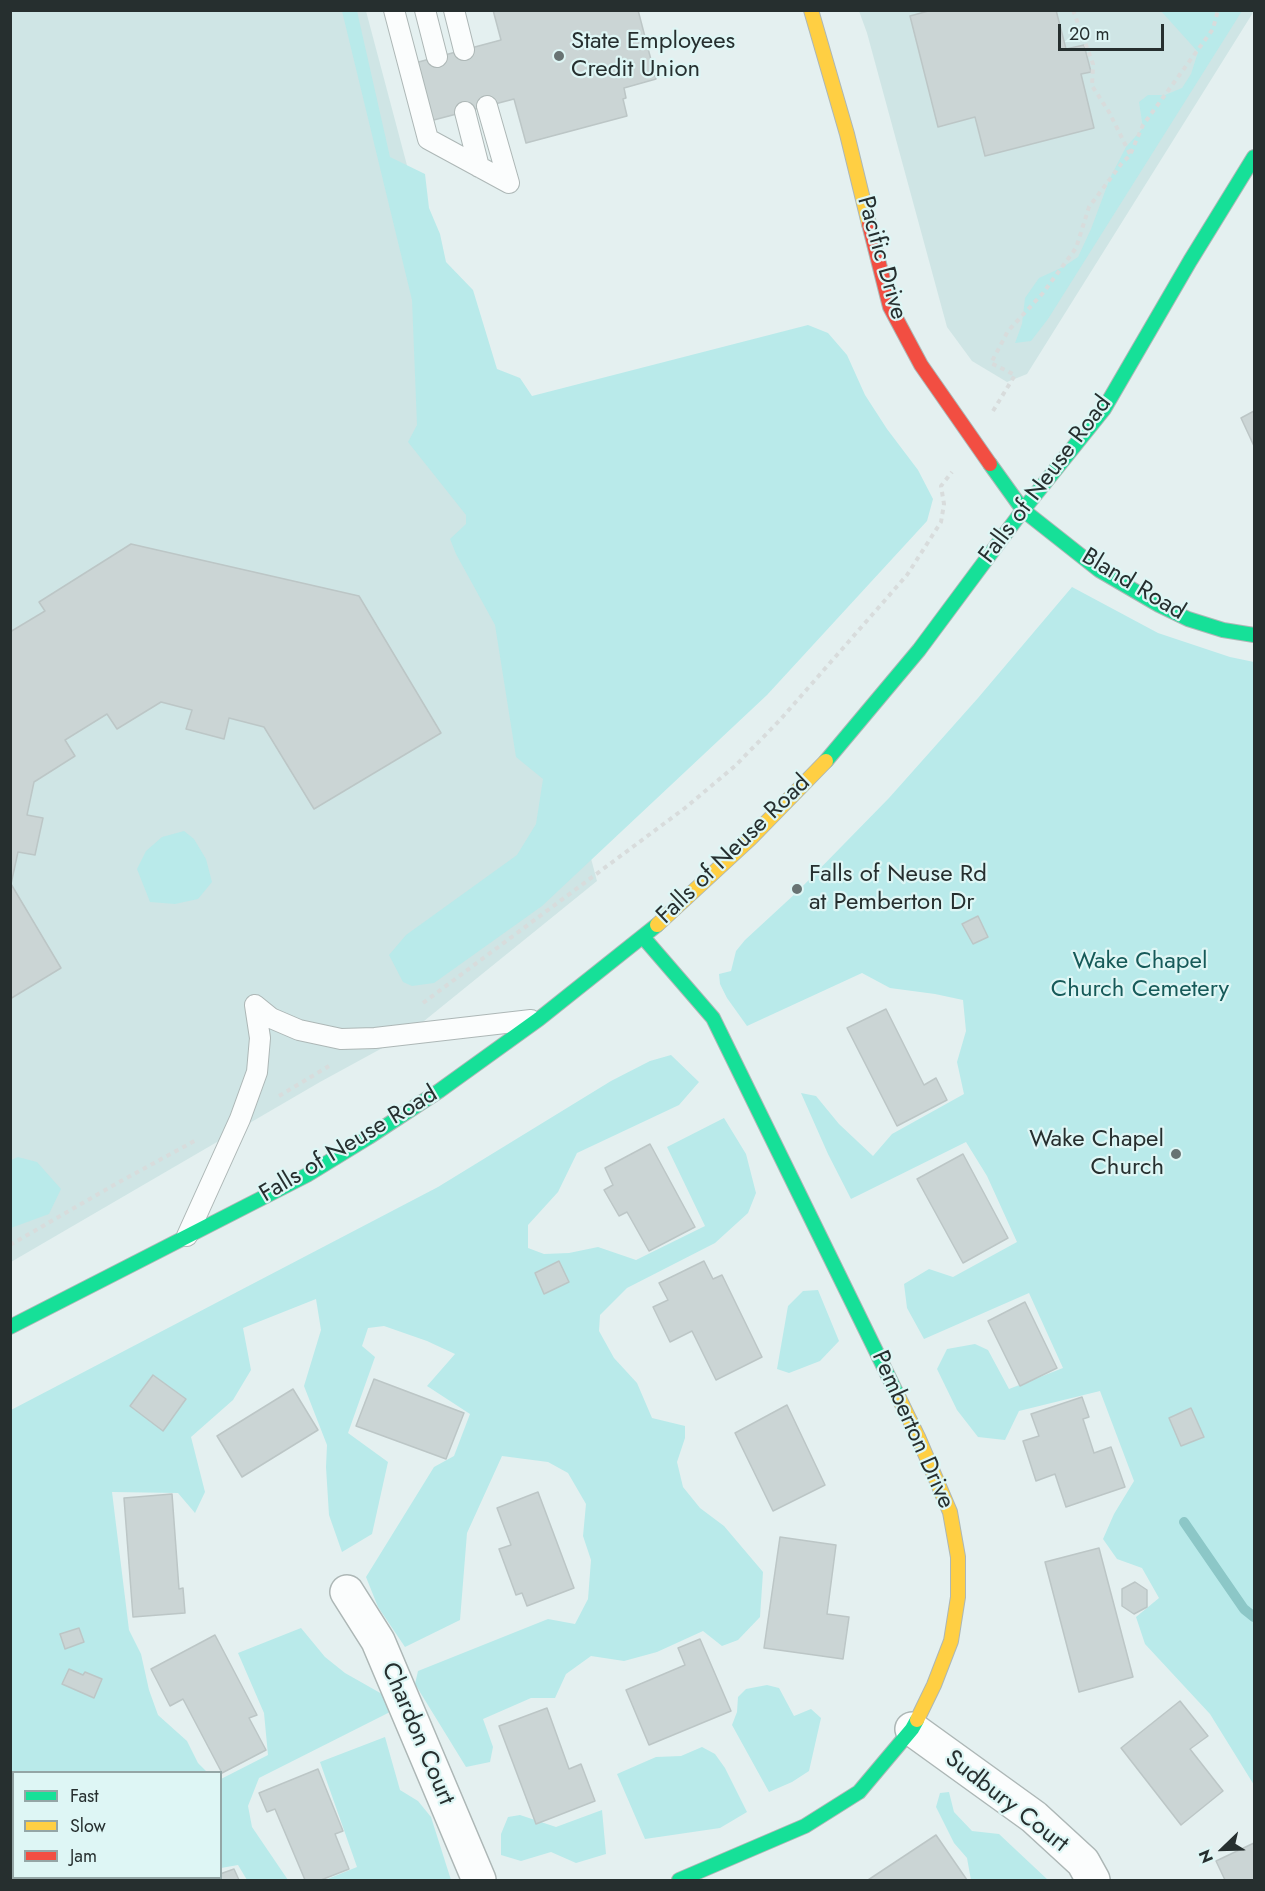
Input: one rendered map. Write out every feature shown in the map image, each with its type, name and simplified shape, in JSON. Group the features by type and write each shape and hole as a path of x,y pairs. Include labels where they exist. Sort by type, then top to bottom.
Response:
{"street":[{"name":"Pacific Drive","path":"812,10 890,307 921,365 1023,510"},
{"name":"Falls of Neuse Road","path":"10,1327 307,1175 439,1091 539,1019 643,937 750,839 825,762 919,650 1023,510 1104,408 1254,157"},
{"name":"Bland Road","path":"1023,510 1099,570 1159,604 1188,619 1223,630 1254,635"},
{"name":"Pemberton Drive","path":"643,937 713,1018 918,1437 950,1512 958,1557 958,1597 951,1641 934,1685 912,1729 859,1792 805,1826 679,1881"},
{"name":"Chardon Court","path":"347,1592 378,1641 479,1881"},
{"name":"Sudbury Court","path":"912,1729 1034,1817 1083,1862 1094,1881"}],"lane":[{"path":"394,10 428,139 504,181 464,112"},
{"path":"406,10 448,54"},
{"path":"425,10 448,54"},
{"path":"438,10 448,54"},
{"path":"448,54 454,10"},
{"path":"448,54 462,10"},
{"path":"442,146 464,112"},
{"path":"464,112 472,163"},
{"path":"187,1236 240,1119 257,1072 260,1038 255,1005 271,1018 300,1030 341,1039 375,1038 539,1019"}],"path":[{"path":"1073,10 1093,64 1092,86 1109,112 1130,155"},
{"path":"1015,375 991,363 1008,331 1043,293 1076,248 1089,207 1130,155 1143,125 1213,29 1218,10"},
{"path":"416,1007 685,808 735,766 780,720 907,575 941,522 944,504 941,486"},
{"path":"277,1097 333,1064"},
{"path":"10,1245 202,1137"}],"shaded area":[{"path":"11,11 366,11 597,881 408,1034 320,1082 11,1262"},
{"path":"859,11 1254,11 1027,374 1007,382 972,361 947,327 867,33"}],"green space":[{"path":"342,11 357,11 390,157 425,174 429,208 440,234 446,262 473,290 497,369 520,378 532,396 808,325 828,333 847,355 865,395 918,470 933,499 927,521 767,695 542,906 434,983 412,986 403,982 389,955 406,935 517,855 536,824 543,779 516,757 495,625 450,539 466,524 466,515 408,442 417,425 412,300"},
{"path":"1161,11 1242,11 1048,319 1031,341 1015,343 1022,324 1025,298 1039,278 1078,257 1110,178 1126,147 1143,128 1139,102 1148,95 1165,95 1182,88 1191,74 1198,52"},
{"name":"Wake Chapel Church Cemetery","path":"1072,587 1158,633 1230,657 1254,662 1254,1785 1210,1714 1145,1644 1136,1617 1159,1598 1142,1568 1117,1559 1103,1539 1114,1514 1134,1481 1100,1391 1019,1411 1005,1440 978,1437 957,1410 937,1369 947,1349 975,1344 988,1350 1009,1389 1063,1368 1029,1293 924,1339 907,1308 904,1284 929,1269 953,1277 1017,1242 987,1176 966,1142 851,1199 801,1093 816,1096 839,1124 873,1156 892,1134 964,1094 957,1062 966,1031 963,1000 890,988 862,973 747,1026 720,984 719,974 731,971 736,951 745,940 797,892 889,798"},
{"path":"184,831 194,839 206,859 212,882 198,899 175,904 150,902 137,869 146,851 162,837"},
{"path":"671,1055 699,1082 679,1105 577,1153 558,1192 528,1225 528,1248 544,1254 569,1253 598,1247 636,1260 705,1226 667,1147 724,1118 746,1154 756,1193 748,1213 715,1243 627,1288 600,1315 599,1331 614,1358 637,1383 652,1418 685,1426 685,1438 677,1462 683,1487 700,1508 724,1526 763,1572 760,1617 738,1640 722,1646 703,1631 657,1652 624,1661 591,1656 566,1674 555,1698 531,1698 483,1719 493,1747 490,1762 466,1767 415,1684 418,1671 548,1619 575,1624 588,1599 591,1560 583,1536 586,1504 568,1473 548,1462 502,1456 467,1533 460,1620 405,1647 378,1607 366,1577 434,1467 454,1456 470,1414 427,1386 455,1354 427,1341 384,1326 368,1328 362,1346 375,1357 348,1433 388,1462 372,1534 342,1552 329,1515 327,1445 304,1386 321,1330 316,1299 243,1328 251,1370 233,1400 191,1437 205,1492 195,1513 178,1493 112,1492 129,1630 141,1654 149,1690 158,1715 187,1741 198,1763 206,1771 12,1771 12,1788 11,1410 438,1187 611,1081 650,1061"},
{"path":"18,1157 37,1162 61,1189 49,1214 11,1228 11,1160"},
{"path":"818,1290 839,1341 820,1361 789,1373 777,1369 788,1306 803,1291"},
{"path":"301,1628 325,1657 345,1673 382,1694 390,1712 259,1778 248,1806 252,1827 288,1880 247,1880 238,1865 222,1868 222,1778 268,1755 264,1713 238,1653"},
{"path":"767,1685 779,1688 794,1716 811,1709 821,1718 809,1771 792,1782 769,1792 732,1725 737,1712 738,1697 746,1689"},
{"path":"385,1737 400,1790 418,1801 431,1817 451,1880 325,1880 357,1867 320,1762"},
{"path":"702,1747 715,1754 725,1768 747,1812 720,1828 645,1839 617,1774 656,1757 681,1756"},
{"path":"949,1792 954,1812 972,1831 999,1834 1048,1880 971,1880 967,1858 954,1843 936,1807 940,1793"},
{"path":"602,1810 606,1854 576,1863 551,1852 521,1861 501,1855 501,1834 508,1817 520,1815 556,1827"},
{"path":"12,1848 12,1879 104,1880 11,1880"}],"building":[{"path":"493,10 638,10 656,79 624,88 626,98 623,99 627,116 526,143 514,99 426,122 411,64 501,40"},
{"path":"932,10 1056,10 1066,49 1084,45 1091,72 1081,74 1094,128 985,156 975,117 938,127 910,16"},
{"path":"1254,411 1254,446 1241,418"},
{"path":"131,544 359,596 441,733 314,809 264,727 229,718 224,739 186,729 192,710 161,702 117,729 107,714 65,740 75,756 34,782 27,815 43,818 35,855 18,852 11,884 61,968 10,999 10,632 45,611 39,602"},
{"path":"978,916 988,937 973,944 962,924"},
{"path":"886,1009 924,1085 936,1078 947,1100 897,1126 847,1028"},
{"path":"650,1144 695,1227 649,1251 627,1212 619,1216 604,1190 613,1185 605,1168"},
{"path":"963,1154 1008,1238 963,1263 917,1179"},
{"path":"559,1261 569,1282 544,1294 535,1273"},
{"path":"704,1261 713,1279 722,1275 762,1357 716,1380 692,1331 670,1342 653,1307 668,1300 659,1283"},
{"path":"1025,1302 1057,1368 1020,1386 988,1321"},
{"path":"153,1375 186,1399 163,1431 130,1406"},
{"path":"374,1379 464,1413 446,1459 356,1426"},
{"path":"293,1389 318,1430 242,1477 217,1436"},
{"path":"1082,1397 1089,1417 1083,1419 1094,1453 1111,1447 1125,1487 1066,1507 1055,1474 1036,1481 1023,1441 1039,1436 1031,1414"},
{"path":"787,1405 825,1485 773,1511 735,1433"},
{"path":"1191,1408 1204,1437 1181,1446 1169,1418"},
{"path":"538,1492 574,1588 527,1606 522,1593 516,1595 499,1549 511,1545 497,1508"},
{"path":"172,1494 179,1589 183,1588 185,1613 133,1617 124,1498"},
{"path":"780,1537 836,1545 827,1614 849,1617 843,1659 764,1648"},
{"path":"1099,1548 1133,1677 1079,1692 1045,1562"},
{"path":"1135,1582 1147,1590 1147,1607 1134,1614 1122,1606 1122,1589"},
{"path":"79,1628 84,1642 65,1649 60,1634"},
{"path":"215,1635 257,1715 249,1718 266,1750 222,1773 183,1699 170,1706 151,1669"},
{"path":"700,1639 731,1711 649,1745 626,1690 685,1665 678,1648"},
{"path":"69,1669 102,1679 94,1698 62,1684"},
{"path":"1180,1701 1208,1736 1190,1749 1223,1791 1181,1825 1121,1748"},
{"path":"547,1708 569,1769 581,1764 595,1801 536,1824 499,1726"},
{"path":"318,1769 343,1831 335,1834 349,1869 321,1880 305,1880 275,1809 267,1812 259,1793"},
{"path":"10,1806 12,1808 12,1838 10,1839"},
{"path":"936,1835 967,1880 868,1880"},
{"path":"1254,1843 1254,1880 1225,1880 1216,1861"},
{"path":"234,1869 239,1880 206,1880 222,1879 222,1873"}],"waterway":[{"path":"1184,1522 1244,1609 1254,1617"}],"traffic: fast":[{"path":"826,761 919,650 1023,510 1104,409 1190,261 1254,157"},
{"path":"990,464 1023,510 1099,570 1188,619 1223,630 1254,635"},
{"path":"10,1327 307,1175 369,1137 439,1091 539,1019 657,925"},
{"path":"643,937 713,1018 898,1396"},
{"path":"679,1880 805,1826 859,1792 917,1720"}],"traffic: slow":[{"path":"811,10 847,134 869,224"},
{"path":"657,925 750,839 826,761"},
{"path":"898,1396 950,1512 958,1557 958,1597 951,1641 917,1720"}],"traffic: jam":[{"path":"869,224 890,307 921,365 990,464"}],"place":[{"name":"State Employees Credit Union","path":"559,56"},
{"name":"Falls of Neuse Rd at Pemberton Dr","path":"797,889"},
{"name":"Wake Chapel Church","path":"1176,1154"}]}
